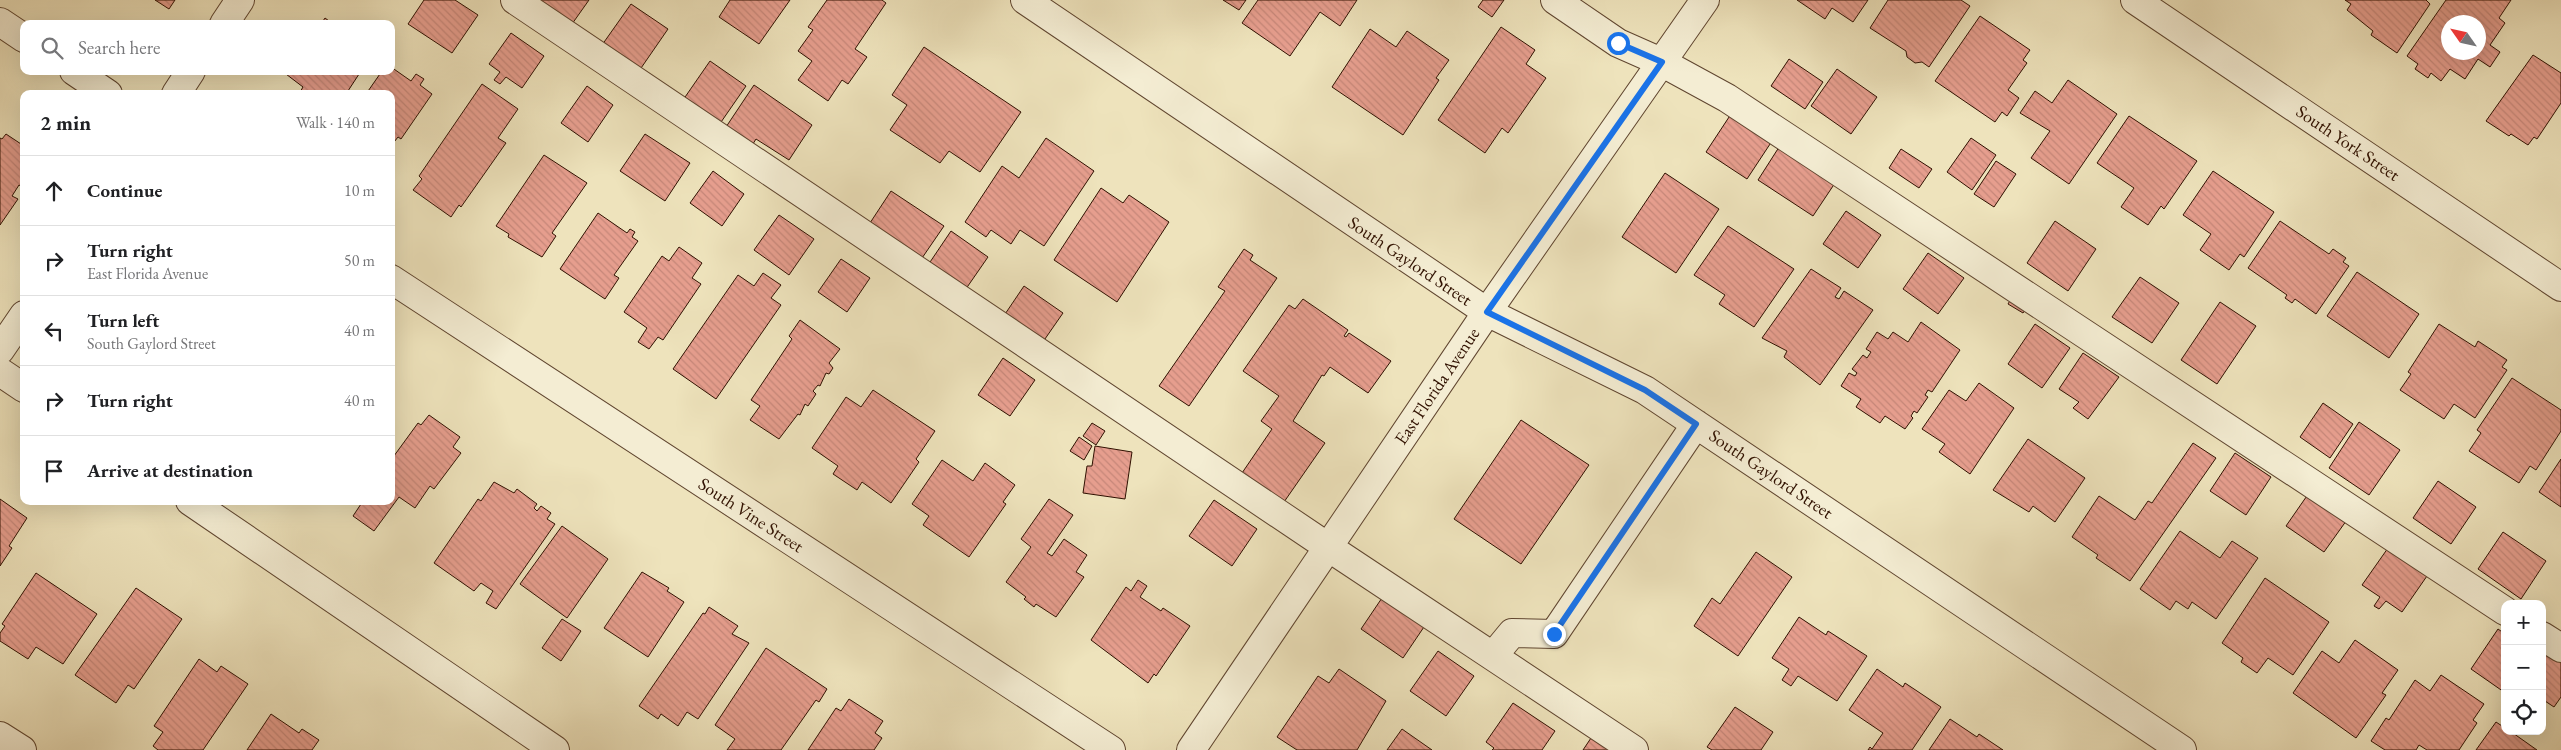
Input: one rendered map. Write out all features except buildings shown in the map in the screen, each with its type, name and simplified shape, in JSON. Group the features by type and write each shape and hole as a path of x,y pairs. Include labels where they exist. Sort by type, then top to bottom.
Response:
{"street":[{"path":"227,20 240,0"},
{"path":"515,0 1328,547 1634,750"},
{"name":"South Gaylord Street","path":"1025,0 1487,312 1645,390 2182,750"},
{"path":"1555,0 1618,43 1662,62 1727,98 2501,608"},
{"name":"East Florida Avenue","path":"1191,750 1487,312 1705,0"},
{"name":"South York Street","path":"2135,0 2561,287"},
{"path":"0,22 20,35"},
{"path":"80,75 102,90"},
{"path":"179,90 189,75"},
{"name":"South Vine Street","path":"395,282 1111,750"},
{"path":"0,350 20,321"},
{"path":"0,372 20,385"},
{"path":"1492,656 1512,633 1554,634 1696,424"},
{"path":"196,505 555,750"},
{"path":"2546,639 2561,648"},
{"path":"0,736 22,750"}],"route":[{"path":"1554,634 1696,424 1645,390 1487,312 1662,62 1618,43"}]}
